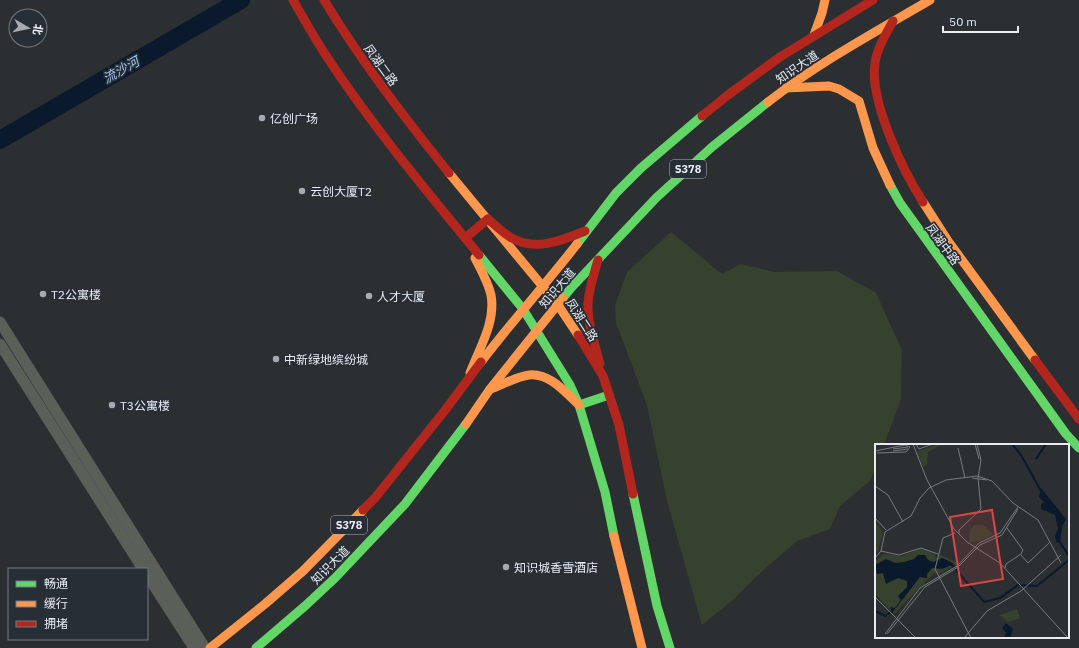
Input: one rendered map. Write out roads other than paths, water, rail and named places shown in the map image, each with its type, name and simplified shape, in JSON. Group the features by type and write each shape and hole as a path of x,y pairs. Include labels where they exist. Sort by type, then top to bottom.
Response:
{"street":[{"path":"292,0 327,57 365,112 408,168 523,309 538,330 570,385 579,405 605,492 620,562 642,648"},
{"name":"凤湖二路","path":"324,0 350,43 387,95 428,148 558,305 574,328 603,376 619,425 657,606 670,648"},
{"path":"814,34 825,0"},
{"name":"知识大道","path":"210,648 266,604 326,549 374,498 501,336 557,270 616,192 677,136 728,95 814,34 873,0"},
{"name":"知识大道","path":"256,648 335,578 400,509 465,426 490,389 572,287 656,198 712,147 786,88 893,20 930,0"},
{"name":"凤湖中路","path":"893,20 878,49 875,59 874,80 883,118 900,162 924,205 1060,395 1079,419"},
{"name":"凤湖中路","path":"786,88 829,86 859,97 873,148 889,184 900,203 1066,434 1079,448"},
{"path":"866,86 870,87 877,93"},
{"path":"465,238 488,219 511,237 525,243 537,245 560,241 585,231"},
{"path":"465,238 486,281 492,303 490,319 467,381"},
{"path":"598,260 588,301 588,310 603,376"},
{"path":"0,322 205,648"},
{"path":"0,344 142,568"},
{"path":"490,389 528,375 537,375 545,377 555,383 579,405"},
{"path":"579,405 609,395"},
{"path":"148,577 194,648"}],"waterway":[{"name":"流沙河","path":"0,140 241,0"}],"place":[{"name":"亿创广场","path":"262,118"},
{"name":"云创大厦T2","path":"302,191"},
{"name":"T2公寓楼","path":"43,294"},
{"name":"人才大厦","path":"369,296"},
{"name":"中新绿地缤纷城","path":"276,359"},
{"name":"T3公寓楼","path":"112,405"},
{"name":"知识城香雪酒店","path":"506,567"}]}
